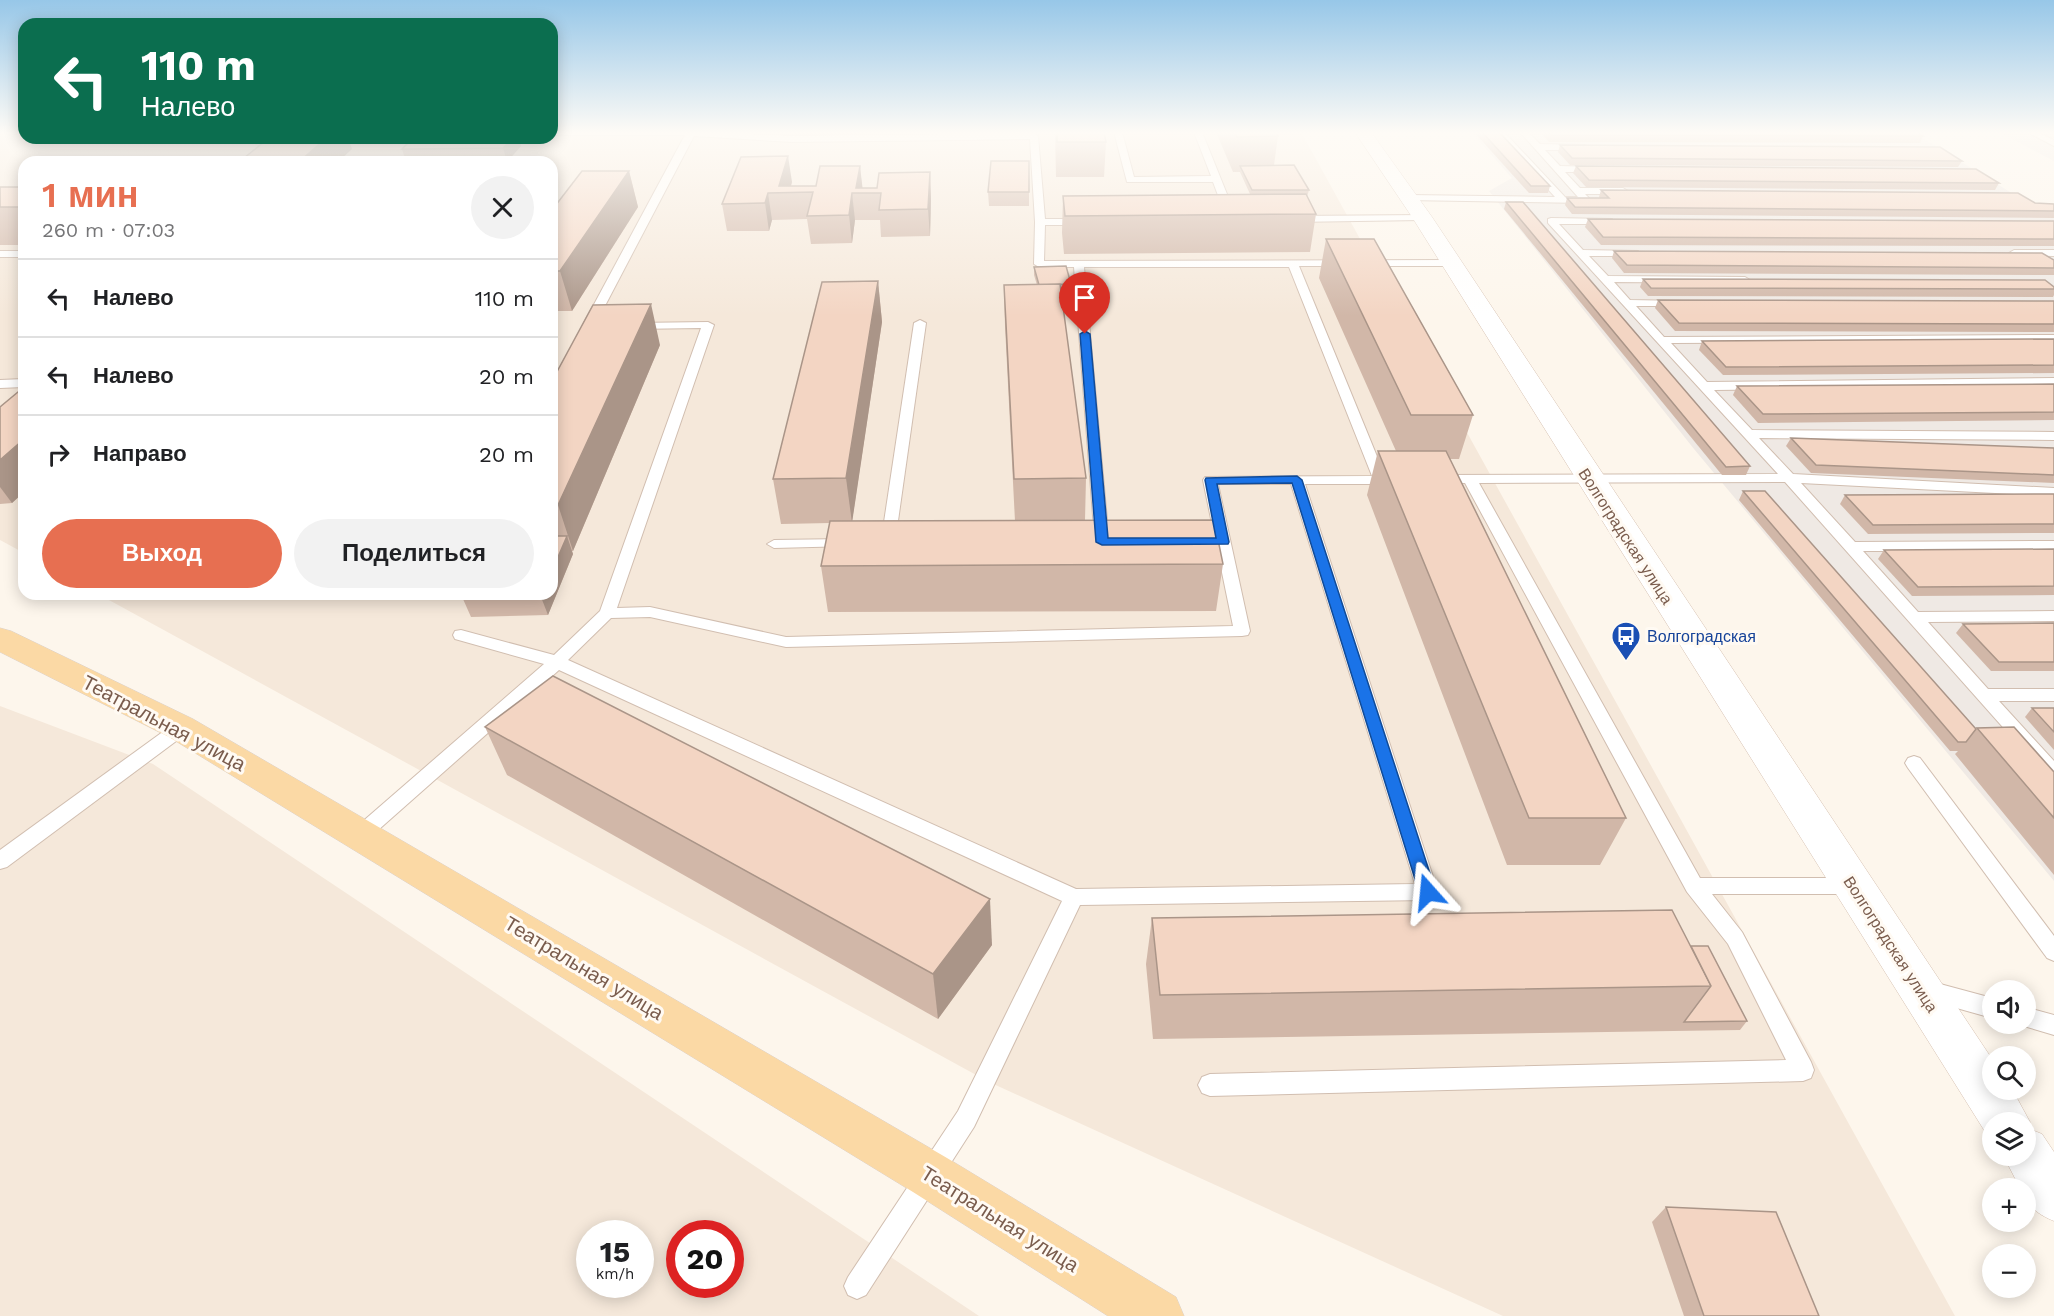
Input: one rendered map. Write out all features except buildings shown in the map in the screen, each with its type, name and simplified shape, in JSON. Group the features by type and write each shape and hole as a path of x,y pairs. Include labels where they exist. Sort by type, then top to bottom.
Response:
{"main road":[{"name":"Волгоградская улица","path":"1406,193 2000,1112"},
{"name":"Театральная улица","path":"0,639 181,728 930,1174 1157,1316"},
{"path":"2035,1166 2054,1196"}],"lane":[{"path":"600,327 588,327 659,193"},
{"path":"1038,193 1039,264 1452,263"},
{"path":"1222,193 1232,220"},
{"path":"1557,193 1563,200"},
{"path":"1280,219 1416,207 1586,200 1580,193"},
{"path":"1221,220 1244,220"},
{"path":"1623,221 1551,220 1789,478 2054,772"},
{"path":"1040,222 1096,222"},
{"path":"1581,253 1640,253"},
{"path":"2007,253 2054,253"},
{"path":"0,254 18,254"},
{"path":"1079,264 1102,542"},
{"path":"1293,264 1380,480"},
{"path":"1605,279 1757,280"},
{"path":"1627,303 1686,303"},
{"path":"774,544 882,543 920,323"},
{"path":"361,834 557,662 607,613 708,325 624,326"},
{"path":"1661,339 2054,338"},
{"path":"1703,386 2054,382"},
{"path":"0,384 18,383"},
{"path":"1748,434 2054,436"},
{"path":"1428,480 1789,478 2054,492"},
{"path":"1210,1085 1803,1070 1736,938 1694,886 1470,479"},
{"path":"607,613 650,612 786,642 1242,632 1218,542 1210,480 1404,480"},
{"path":"461,635 557,662 1074,897 1428,892 1297,480"},
{"path":"1850,547 2054,546"},
{"path":"1913,617 2054,616"},
{"path":"1984,695 2054,695"},
{"path":"0,861 181,728"},
{"path":"1914,764 2054,952"},
{"path":"1694,886 1853,886"},
{"path":"857,1286 966,1119 1074,897"},
{"path":"1920,988 1982,1005"},
{"path":"2036,1020 2054,1025"}],"shaded area":[{"path":"0,193 18,193 18,550 0,540"},
{"path":"558,193 1335,193 1955,1316 1503,1316 989,1082 109,600 558,600"},
{"path":"1491,193 2012,193 2031,205 2054,206 2054,881 1694,449"},
{"path":"0,706 153,764 979,1316 0,1316"}],"place":[{"name":"Волгоградская","path":"1626,662"}],"route":[{"path":"1085,334 1102,542 1223,542 1210,480 1297,480 1428,892"}]}
